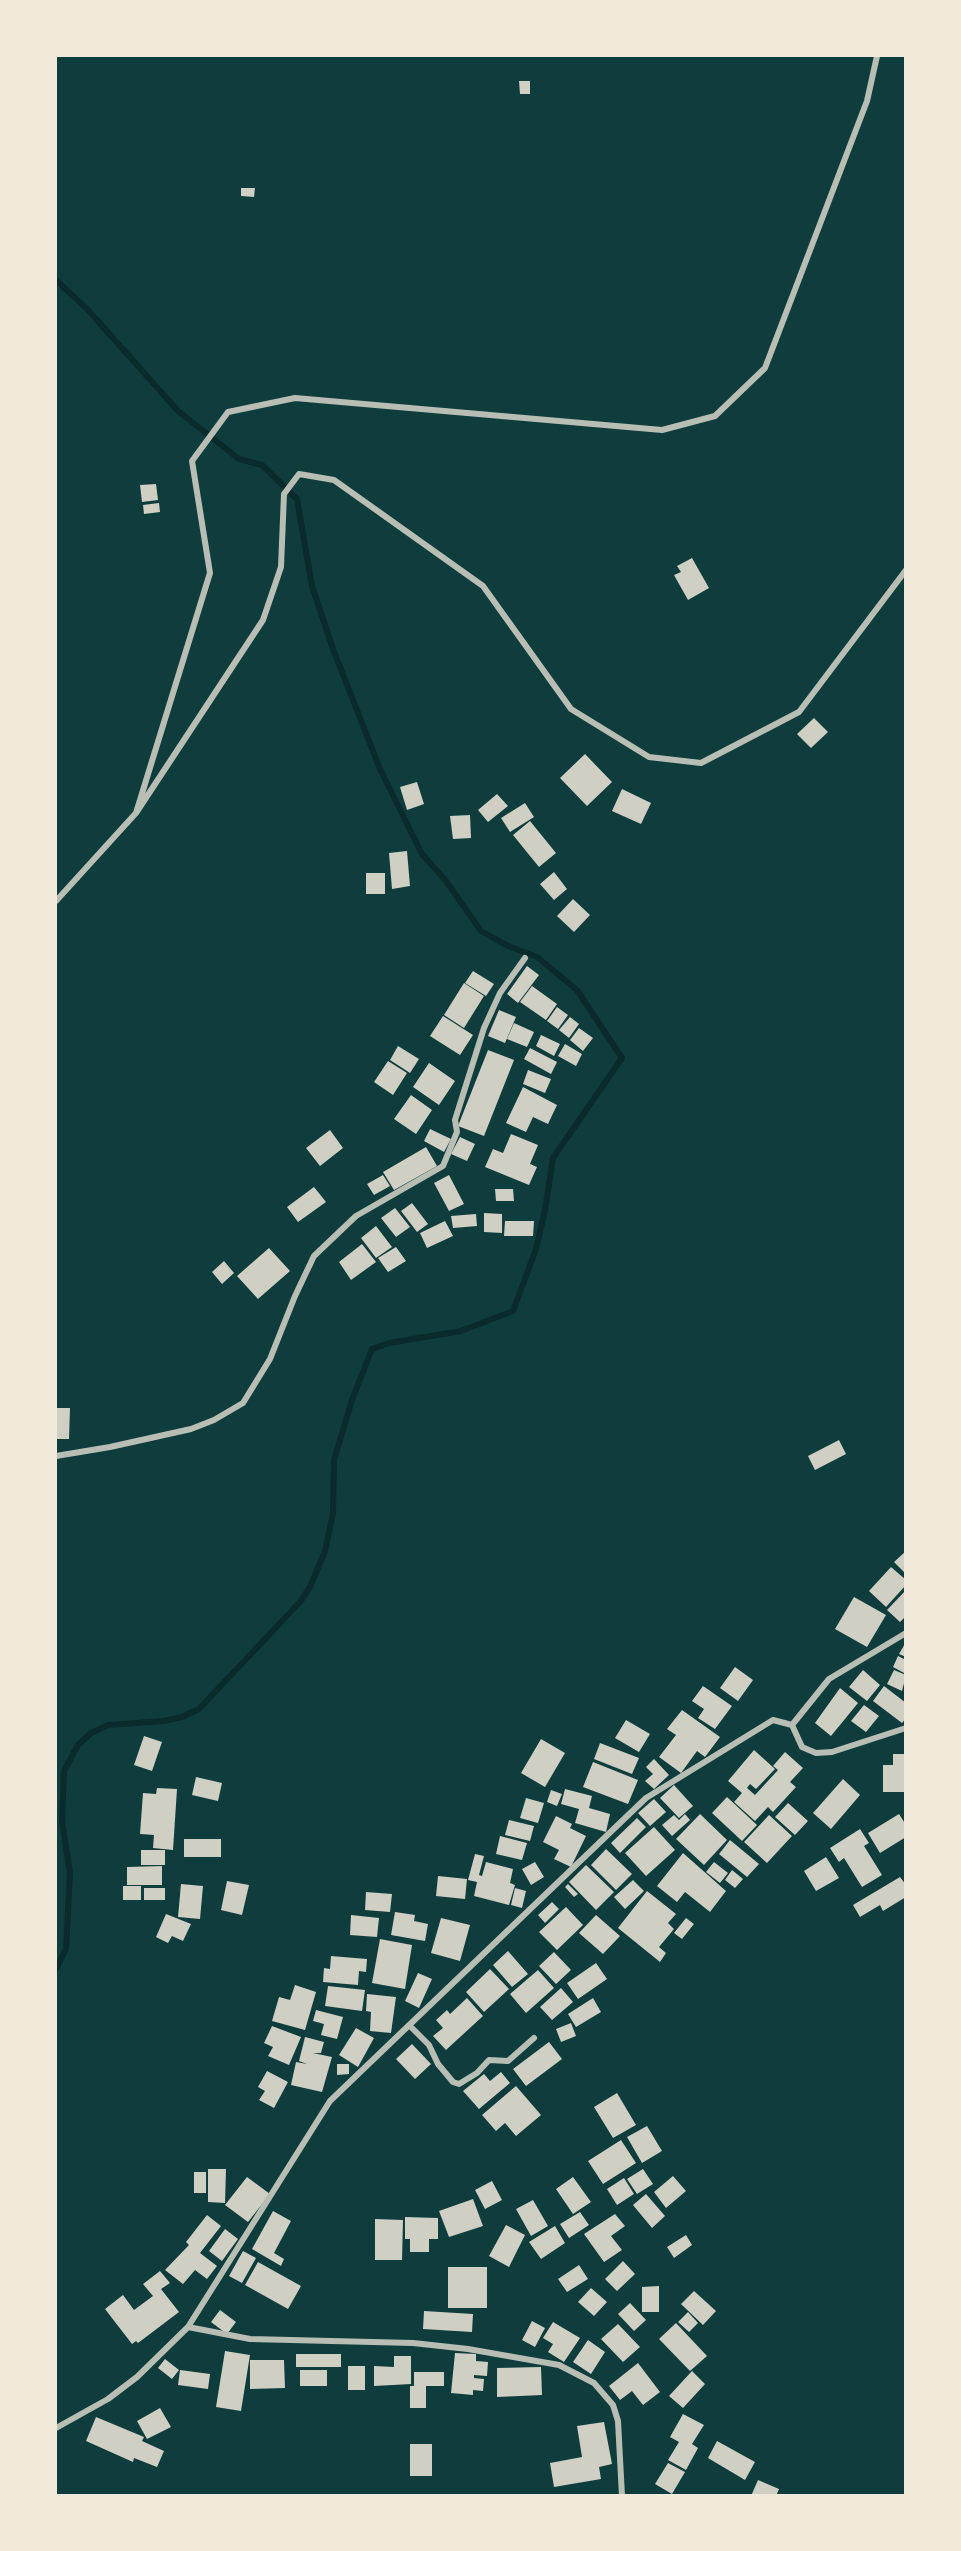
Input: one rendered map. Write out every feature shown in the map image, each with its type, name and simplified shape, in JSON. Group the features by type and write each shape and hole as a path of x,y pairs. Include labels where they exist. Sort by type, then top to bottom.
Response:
{"street":[{"path":"136,813 210,573 192,461 228,412 295,398 662,430 715,417 765,368 867,101 877,56"},
{"path":"56,901 136,813 263,620 281,567 284,494 299,474 334,480 483,586 571,709 650,757 701,763 799,712 896,580 906,570"},
{"path":"56,1456 191,1429 214,1420 243,1403 277,1344 295,1296 314,1256 356,1216 443,1166 457,1132 454,1120 484,1028 500,993 525,958"},
{"path":"792,1725 829,1679 906,1633"},
{"path":"56,2428 108,2398 136,2378 188,2327 330,2101 646,1798 772,1720 792,1725"},
{"path":"792,1725 802,1747 816,1753 862,1743 906,1728"},
{"path":"409,2025 429,2045 438,2064 453,2082 459,2084 477,2073 489,2060 508,2061 534,2038"},
{"path":"188,2327 250,2339 413,2343 490,2352 559,2365 594,2383 613,2405 618,2421 622,2496"}],"building":[{"path":"519,81 530,81 530,94 520,94"},
{"path":"241,188 255,188 254,197 241,196"},
{"path":"156,484 158,500 142,502 140,485"},
{"path":"159,503 160,512 144,514 143,505"},
{"path":"692,558 709,588 688,600 674,575 681,572 677,566"},
{"path":"814,718 828,732 811,748 797,734"},
{"path":"585,754 612,782 587,806 560,778"},
{"path":"417,782 424,804 407,810 400,787"},
{"path":"622,789 651,803 641,824 612,811"},
{"path":"497,794 508,806 488,822 478,810"},
{"path":"525,803 534,817 510,832 501,818"},
{"path":"470,815 471,838 453,839 450,816"},
{"path":"530,821 556,853 539,867 513,835"},
{"path":"407,851 410,886 392,889 389,853"},
{"path":"554,872 567,889 554,900 540,884"},
{"path":"366,873 385,873 385,894 366,894"},
{"path":"573,899 590,915 574,932 557,916"},
{"path":"527,966 539,975 518,1003 507,994"},
{"path":"473,971 494,984 486,996 465,983"},
{"path":"464,983 484,996 464,1028 444,1015"},
{"path":"532,986 557,1004 546,1020 520,1002"},
{"path":"557,1007 568,1015 558,1029 547,1021"},
{"path":"499,1010 516,1017 505,1043 488,1036"},
{"path":"443,1016 473,1035 460,1055 430,1036"},
{"path":"570,1017 579,1024 569,1038 559,1030"},
{"path":"514,1023 534,1032 527,1047 507,1039"},
{"path":"579,1028 593,1038 583,1051 570,1040"},
{"path":"541,1035 560,1044 554,1056 536,1046"},
{"path":"565,1044 582,1054 576,1066 558,1056"},
{"path":"398,1046 419,1059 410,1073 390,1060"},
{"path":"530,1048 557,1062 551,1074 524,1059"},
{"path":"488,1050 514,1060 484,1136 458,1126"},
{"path":"388,1061 407,1073 393,1095 374,1082"},
{"path":"429,1063 455,1081 439,1105 413,1087"},
{"path":"528,1070 551,1079 545,1093 523,1084"},
{"path":"523,1087 557,1105 548,1124 533,1117 526,1132 506,1123"},
{"path":"411,1095 432,1110 416,1134 394,1119"},
{"path":"430,1129 451,1139 444,1152 424,1141"},
{"path":"330,1130 343,1148 320,1166 306,1148"},
{"path":"511,1134 538,1145 530,1164 537,1167 529,1185 485,1167 493,1149 503,1153"},
{"path":"460,1137 475,1144 467,1161 451,1154"},
{"path":"426,1147 437,1166 394,1190 383,1172"},
{"path":"383,1175 390,1186 374,1195 367,1184"},
{"path":"449,1175 464,1204 449,1211 434,1183"},
{"path":"314,1187 326,1202 298,1222 287,1207"},
{"path":"495,1189 513,1189 514,1201 496,1201"},
{"path":"412,1203 428,1224 417,1232 401,1211"},
{"path":"395,1208 410,1227 396,1237 381,1218"},
{"path":"484,1213 502,1214 502,1233 484,1232"},
{"path":"476,1214 477,1226 453,1228 451,1216"},
{"path":"445,1221 453,1236 427,1248 420,1233"},
{"path":"505,1221 534,1221 533,1236 504,1236"},
{"path":"376,1226 392,1247 376,1258 361,1238"},
{"path":"362,1244 376,1262 351,1280 339,1262"},
{"path":"396,1247 406,1261 388,1272 378,1258"},
{"path":"269,1248 290,1271 258,1299 237,1276"},
{"path":"224,1261 234,1273 222,1284 212,1272"},
{"path":"56,1408 70,1408 69,1439 56,1439"},
{"path":"839,1440 846,1454 815,1470 808,1456"},
{"path":"906,1551 906,1574 894,1562"},
{"path":"891,1567 906,1580 906,1585 886,1607 869,1591"},
{"path":"906,1590 906,1616 900,1622 887,1610"},
{"path":"854,1597 886,1615 867,1647 835,1629"},
{"path":"906,1642 906,1657 899,1654"},
{"path":"898,1656 906,1660 906,1674 893,1667"},
{"path":"735,1667 753,1680 738,1701 720,1688"},
{"path":"863,1670 880,1685 867,1701 849,1687"},
{"path":"894,1670 906,1675 902,1691 887,1684"},
{"path":"703,1686 732,1706 715,1729 698,1718 704,1709 692,1701"},
{"path":"884,1686 906,1703 906,1718 902,1723 873,1701"},
{"path":"840,1688 858,1703 831,1736 815,1723"},
{"path":"864,1705 879,1716 866,1732 851,1721"},
{"path":"682,1710 720,1737 705,1757 697,1751 681,1773 659,1757 676,1735 667,1729"},
{"path":"626,1720 650,1734 639,1752 615,1738"},
{"path":"144,1736 162,1742 152,1771 134,1765"},
{"path":"541,1739 565,1753 545,1787 521,1773"},
{"path":"600,1743 639,1758 632,1774 594,1759"},
{"path":"754,1750 775,1769 756,1789 750,1784 747,1788 755,1795 778,1770 773,1766 785,1752 803,1768 790,1782 796,1787 773,1812 768,1807 755,1821 734,1802 742,1793 728,1781"},
{"path":"893,1754 906,1754 906,1792 883,1792 883,1765 893,1765"},
{"path":"654,1759 669,1775 654,1789 645,1781 653,1774 646,1767"},
{"path":"593,1762 638,1780 628,1804 583,1787"},
{"path":"196,1777 222,1783 218,1801 192,1795"},
{"path":"843,1779 860,1795 831,1829 813,1813"},
{"path":"674,1785 693,1806 679,1818 660,1798"},
{"path":"157,1788 177,1789 173,1850 153,1848 154,1835 140,1834 143,1793 156,1794"},
{"path":"565,1789 592,1796 589,1808 610,1814 606,1832 575,1823 579,1809 561,1804"},
{"path":"551,1790 562,1794 557,1806 547,1802"},
{"path":"727,1797 757,1825 742,1841 712,1813"},
{"path":"526,1798 544,1803 538,1823 520,1818"},
{"path":"654,1799 666,1812 650,1826 638,1813"},
{"path":"788,1803 808,1821 795,1835 775,1817"},
{"path":"685,1814 690,1820 672,1836 662,1825 674,1815 679,1820"},
{"path":"700,1814 727,1840 704,1865 676,1839"},
{"path":"899,1814 906,1825 906,1837 880,1853 868,1833"},
{"path":"769,1815 792,1836 767,1863 744,1842"},
{"path":"556,1816 572,1824 570,1828 586,1836 571,1867 554,1859 559,1850 543,1842"},
{"path":"637,1818 646,1827 620,1853 611,1843"},
{"path":"509,1820 534,1826 530,1841 505,1835"},
{"path":"654,1827 675,1850 646,1876 625,1853"},
{"path":"860,1829 869,1843 864,1846 882,1875 862,1887 844,1858 839,1862 830,1848"},
{"path":"500,1836 527,1843 522,1860 496,1854"},
{"path":"184,1839 221,1839 221,1857 184,1857"},
{"path":"730,1840 759,1864 747,1877 719,1854"},
{"path":"606,1849 632,1874 616,1890 591,1865"},
{"path":"141,1850 165,1850 165,1865 141,1865"},
{"path":"683,1853 726,1891 710,1912 685,1892 677,1902 657,1886"},
{"path":"475,1854 484,1856 479,1875 482,1876 486,1862 513,1869 510,1883 515,1885 509,1905 474,1896 477,1882 468,1880"},
{"path":"826,1857 839,1878 816,1891 804,1871"},
{"path":"535,1862 544,1877 531,1885 522,1869"},
{"path":"714,1862 728,1873 720,1883 706,1872"},
{"path":"586,1865 614,1892 596,1910 569,1882"},
{"path":"162,1866 162,1885 127,1885 127,1867"},
{"path":"732,1870 743,1879 735,1888 725,1880"},
{"path":"438,1876 467,1879 465,1899 436,1896"},
{"path":"900,1877 906,1885 906,1897 883,1911 880,1905 860,1917 853,1905"},
{"path":"633,1880 644,1891 625,1909 614,1897"},
{"path":"227,1881 249,1885 242,1915 221,1910"},
{"path":"181,1884 203,1886 200,1919 178,1917"},
{"path":"568,1884 578,1894 574,1897 565,1887"},
{"path":"123,1886 141,1886 141,1900 123,1900"},
{"path":"144,1888 165,1888 165,1900 144,1900"},
{"path":"515,1888 526,1891 522,1908 511,1905"},
{"path":"647,1891 676,1914 668,1923 674,1929 659,1947 666,1953 660,1962 618,1928"},
{"path":"366,1892 392,1894 390,1912 365,1910"},
{"path":"552,1902 559,1909 545,1923 538,1915"},
{"path":"566,1907 583,1925 557,1950 539,1932"},
{"path":"395,1912 415,1915 414,1921 428,1924 425,1941 391,1935"},
{"path":"166,1914 191,1924 183,1941 172,1936 168,1943 156,1937"},
{"path":"351,1915 379,1918 377,1937 350,1935"},
{"path":"596,1915 620,1936 603,1954 579,1933"},
{"path":"441,1918 470,1925 460,1961 431,1953"},
{"path":"686,1918 694,1924 682,1939 674,1933"},
{"path":"380,1939 412,1945 405,1989 372,1983"},
{"path":"508,1951 528,1974 512,1987 493,1965"},
{"path":"554,1952 571,1970 556,1984 539,1966"},
{"path":"331,1956 367,1959 366,1972 359,1971 358,1985 323,1982 324,1968 330,1969"},
{"path":"596,1963 607,1979 578,1999 567,1983"},
{"path":"490,1969 509,1989 484,2012 466,1992"},
{"path":"538,1970 554,1988 526,2013 510,1994"},
{"path":"418,1973 432,1979 419,2008 405,2001"},
{"path":"295,1985 316,1992 305,2030 272,2021 279,1997 290,2000"},
{"path":"328,1986 365,1990 362,2011 325,2006"},
{"path":"561,1988 573,2002 552,2020 540,2007"},
{"path":"367,1994 396,1997 391,2033 370,2031 371,2012 366,2011"},
{"path":"467,1998 483,2016 446,2050 433,2036 443,2028 436,2020 447,2010 450,2014"},
{"path":"593,1998 601,2012 576,2027 568,2014"},
{"path":"316,2010 343,2017 337,2039 321,2035 324,2024 313,2021"},
{"path":"571,2023 576,2036 561,2042 556,2029"},
{"path":"272,2026 301,2037 289,2065 268,2056 273,2047 264,2043"},
{"path":"356,2028 374,2038 358,2067 339,2055"},
{"path":"305,2037 324,2042 321,2053 313,2053 332,2057 322,2092 291,2085 296,2062 307,2064 299,2061"},
{"path":"549,2042 562,2059 526,2086 513,2069"},
{"path":"412,2044 431,2064 415,2079 396,2059"},
{"path":"337,2064 349,2064 349,2074 337,2075"},
{"path":"267,2071 288,2082 274,2108 259,2100 265,2091 258,2087"},
{"path":"501,2072 510,2083 479,2109 463,2091 484,2074 490,2081"},
{"path":"516,2086 541,2115 516,2136 505,2123 496,2131 482,2115"},
{"path":"617,2093 636,2125 613,2138 594,2107"},
{"path":"647,2126 662,2151 642,2163 627,2137"},
{"path":"621,2140 636,2163 603,2184 588,2161"},
{"path":"208,2169 226,2169 225,2203 208,2202"},
{"path":"643,2169 653,2184 637,2194 627,2179"},
{"path":"194,2172 206,2172 206,2193 194,2193"},
{"path":"673,2176 686,2191 666,2208 654,2192"},
{"path":"247,2177 270,2194 248,2222 225,2205"},
{"path":"573,2177 591,2202 573,2214 556,2189"},
{"path":"624,2178 634,2194 617,2205 607,2189"},
{"path":"492,2181 502,2200 485,2209 475,2190"},
{"path":"646,2194 665,2216 652,2228 633,2205"},
{"path":"473,2199 483,2226 449,2237 439,2211"},
{"path":"533,2200 548,2226 531,2236 516,2209"},
{"path":"273,2211 291,2221 274,2253 284,2259 281,2266 252,2249"},
{"path":"580,2212 589,2225 569,2238 560,2224"},
{"path":"615,2214 625,2226 611,2236 622,2250 604,2262 584,2234"},
{"path":"207,2215 221,2226 200,2253 217,2266 207,2279 195,2270 183,2284 165,2270 189,2245 186,2242"},
{"path":"405,2217 438,2218 438,2239 429,2239 429,2252 410,2252 410,2239 405,2239"},
{"path":"375,2219 403,2220 402,2260 375,2260"},
{"path":"506,2225 525,2235 509,2267 489,2256"},
{"path":"555,2226 565,2243 541,2259 529,2242"},
{"path":"225,2229 238,2239 222,2261 209,2251"},
{"path":"686,2235 692,2245 674,2258 667,2247"},
{"path":"243,2251 256,2258 242,2283 229,2276"},
{"path":"623,2261 635,2274 617,2291 605,2279"},
{"path":"258,2262 301,2286 288,2309 245,2285"},
{"path":"579,2265 588,2279 567,2292 558,2279"},
{"path":"448,2267 487,2267 487,2308 448,2308"},
{"path":"160,2271 170,2283 161,2289 179,2312 138,2343 136,2341 132,2344 105,2309 123,2295 134,2310 153,2296 143,2284"},
{"path":"659,2286 659,2312 642,2312 642,2287"},
{"path":"591,2288 607,2302 594,2316 578,2302"},
{"path":"694,2291 716,2311 703,2325 681,2304"},
{"path":"630,2303 646,2320 634,2331 618,2314"},
{"path":"220,2310 236,2322 227,2334 211,2322"},
{"path":"424,2311 473,2314 472,2332 423,2329"},
{"path":"688,2312 698,2323 689,2332 678,2322"},
{"path":"532,2321 545,2328 535,2347 522,2340"},
{"path":"553,2322 580,2338 564,2362 548,2352 553,2344 543,2338"},
{"path":"676,2323 707,2356 690,2371 659,2339"},
{"path":"618,2324 640,2347 623,2362 601,2339"},
{"path":"588,2340 605,2352 591,2374 573,2362"},
{"path":"225,2351 250,2355 241,2411 216,2407"},
{"path":"455,2353 476,2354 476,2361 488,2362 487,2376 474,2375 474,2378 484,2379 483,2391 473,2390 473,2395 451,2393"},
{"path":"296,2354 341,2354 341,2367 296,2367"},
{"path":"394,2356 411,2356 411,2384 374,2386 374,2366 394,2367"},
{"path":"165,2359 179,2370 172,2379 158,2368"},
{"path":"250,2360 284,2360 285,2388 250,2389"},
{"path":"638,2363 660,2392 643,2405 632,2391 620,2400 609,2386"},
{"path":"348,2366 365,2366 365,2390 348,2390"},
{"path":"541,2367 542,2395 497,2397 497,2368"},
{"path":"180,2370 210,2374 208,2389 178,2385"},
{"path":"300,2370 327,2370 327,2386 300,2386"},
{"path":"692,2371 705,2384 683,2408 669,2396"},
{"path":"414,2372 444,2372 444,2386 426,2386 426,2408 410,2408 410,2386 414,2386"},
{"path":"160,2408 171,2427 147,2439 137,2421"},
{"path":"683,2414 704,2425 692,2444 698,2448 686,2470 668,2460 679,2442 670,2437"},
{"path":"96,2417 144,2437 142,2441 164,2451 157,2467 134,2458 133,2462 86,2441"},
{"path":"604,2422 612,2464 599,2467 601,2479 554,2487 550,2463 582,2457 577,2426"},
{"path":"717,2441 755,2462 745,2480 708,2458"},
{"path":"410,2444 432,2444 432,2476 410,2476"},
{"path":"668,2463 685,2472 672,2494 655,2484"},
{"path":"758,2480 779,2489 776,2496 751,2496"}],"waterway":[{"path":"56,280 88,310 178,411 239,459 262,465 297,499 312,586 333,649 380,769 422,854 446,881 481,931 508,946 537,957 577,990 622,1058 553,1158 536,1249 513,1311 461,1331 389,1343 372,1349 352,1400 334,1460 333,1513 325,1551 310,1587 300,1602 199,1709 182,1717 164,1721 108,1725 91,1733 78,1745 64,1771 62,1821 70,1873 66,1949 56,1969"}]}
